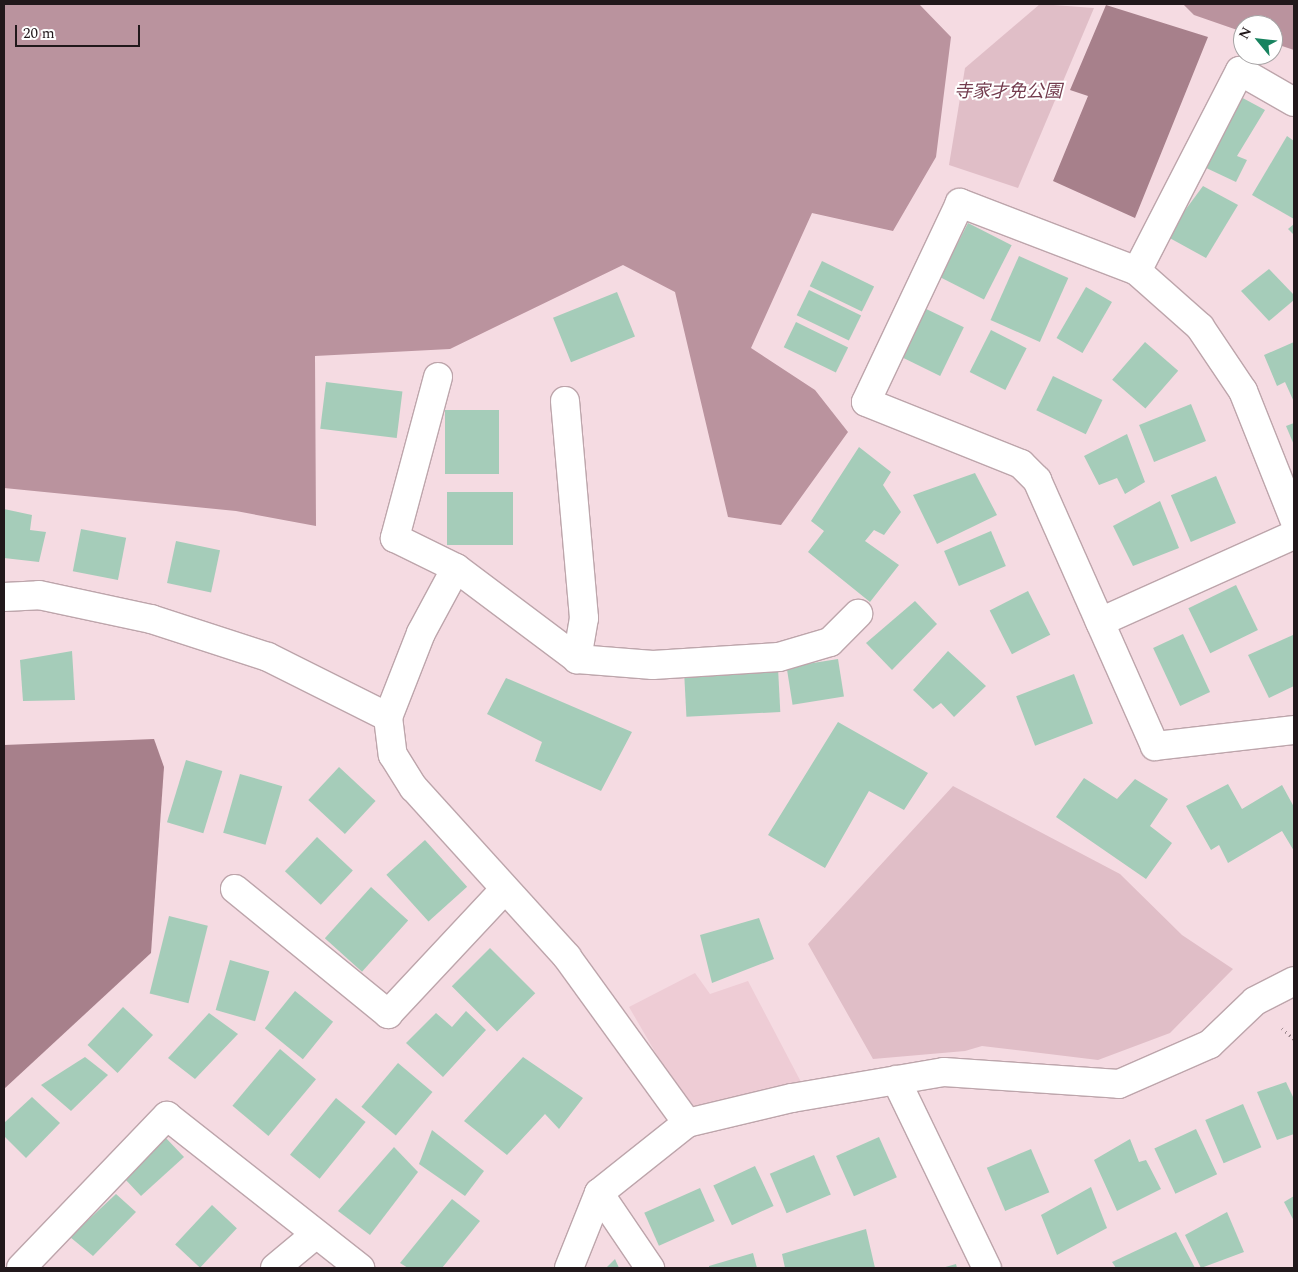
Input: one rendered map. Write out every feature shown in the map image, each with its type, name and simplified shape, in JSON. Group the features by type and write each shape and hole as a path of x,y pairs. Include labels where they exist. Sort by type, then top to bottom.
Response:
{"street":[{"path":"1137,271 1240,71 1294,102"},
{"path":"1294,519 1243,391 1200,327 1137,271 960,203 866,402 1021,464 1037,480 1155,746 1294,730"},
{"path":"438,377 394,538 456,568 576,659 653,664 779,657 830,642 858,614"},
{"path":"565,401 584,618 576,659"},
{"path":"1100,622 1294,535"},
{"path":"456,568 421,633 388,717 393,755 414,788 567,957 687,1123"},
{"path":"4,597 39,595 151,619 268,657 388,717"},
{"path":"235,890 388,1014 505,889"},
{"path":"568,1268 599,1193 687,1123 792,1098 944,1072 1118,1084 1210,1044 1255,1002 1294,981"},
{"path":"896,1080 988,1268"},
{"path":"21,1268 167,1116 360,1268"},
{"path":"599,1193 650,1268"},
{"path":"275,1268 316,1234"}],"shaded area":[{"path":"4,4 919,4 951,37 936,157 893,231 812,213 751,348 815,390 848,432 781,525 728,517 675,292 623,265 450,349 315,356 316,526 236,511 4,488"},
{"path":"1183,4 1294,4 1294,50 1283,46 1283,15 1233,15 1233,29 1194,15"},
{"path":"1106,5 1208,37 1135,218 1053,181 1088,96 1070,90"},
{"path":"154,739 164,767 151,953 4,1089 4,745"},
{"path":"695,973 710,994 748,981 801,1082 690,1112 629,1007"}],"green space":[{"name":"寺家才免公園","path":"1040,4 1094,8 1018,188 949,165 965,68"},
{"path":"953,786 1120,874 1182,935 1233,969 1170,1033 1098,1060 982,1046 965,1051 873,1059 808,944"}],"building":[{"path":"1239,96 1265,110 1237,156 1247,160 1236,182 1202,166"},
{"path":"1287,136 1294,141 1294,219 1252,195"},
{"path":"1203,186 1238,205 1206,258 1166,236"},
{"path":"968,223 1012,245 984,300 940,277"},
{"path":"1294,224 1294,235 1288,229"},
{"path":"1019,256 1068,278 1040,342 991,320"},
{"path":"822,261 874,286 862,312 810,286"},
{"path":"1269,269 1294,295 1294,300 1269,321 1241,291"},
{"path":"1086,287 1112,302 1082,353 1056,338"},
{"path":"809,290 861,315 849,341 797,315"},
{"path":"617,292 635,337 571,362 553,318"},
{"path":"918,305 964,327 940,376 894,354"},
{"path":"796,322 848,347 836,373 784,347"},
{"path":"991,330 1027,348 1005,390 970,372"},
{"path":"1145,342 1178,371 1145,409 1112,380"},
{"path":"1294,342 1294,402 1285,382 1277,386 1264,355"},
{"path":"1053,376 1102,400 1086,434 1036,410"},
{"path":"326,382 402,391 397,438 320,429"},
{"path":"1191,404 1206,441 1154,462 1139,425"},
{"path":"445,410 499,410 499,474 445,474"},
{"path":"1294,423 1294,445 1286,426"},
{"path":"1127,434 1145,482 1125,494 1117,478 1099,485 1084,456"},
{"path":"859,447 891,472 883,485 901,512 884,535 874,530 865,541 899,565 870,602 808,552 824,531 811,521"},
{"path":"975,473 997,515 937,544 913,495"},
{"path":"1216,476 1236,523 1191,542 1171,495"},
{"path":"447,492 513,492 513,545 447,545"},
{"path":"1160,501 1179,548 1133,566 1113,526"},
{"path":"4,509 32,515 30,530 46,532 39,562 4,558"},
{"path":"81,529 126,538 118,580 73,571"},
{"path":"991,531 1006,566 959,586 944,551"},
{"path":"176,541 220,550 211,592 167,583"},
{"path":"1236,585 1258,630 1210,653 1188,608"},
{"path":"1028,591 1050,635 1012,654 990,611"},
{"path":"915,601 937,624 892,670 866,643"},
{"path":"1183,634 1210,692 1180,706 1153,648"},
{"path":"1293,635 1294,686 1269,698 1248,655"},
{"path":"72,651 75,700 23,701 20,660"},
{"path":"948,651 986,686 954,717 941,703 933,709 913,690"},
{"path":"838,659 844,697 793,705 787,667"},
{"path":"778,668 780,712 686,717 684,673"},
{"path":"1074,674 1093,723 1035,746 1016,696"},
{"path":"506,678 632,732 601,791 535,761 542,742 487,714"},
{"path":"838,722 928,773 904,810 869,791 825,868 768,835"},
{"path":"186,760 222,771 203,833 167,822"},
{"path":"339,767 376,801 345,834 308,800"},
{"path":"240,774 282,786 265,845 223,833"},
{"path":"1084,778 1117,799 1135,779 1168,799 1150,826 1172,843 1146,879 1056,817"},
{"path":"1228,784 1242,809 1282,785 1294,807 1294,851 1282,831 1228,863 1219,845 1211,850 1186,806"},
{"path":"317,837 353,870 321,905 285,871"},
{"path":"425,840 467,887 429,922 386,875"},
{"path":"371,887 408,920 362,972 325,938"},
{"path":"169,916 208,926 188,1003 150,994"},
{"path":"759,918 774,959 712,983 700,935"},
{"path":"490,948 535,993 497,1031 452,986"},
{"path":"230,960 269,971 255,1021 216,1010"},
{"path":"295,991 333,1022 303,1059 265,1028"},
{"path":"123,1007 153,1035 118,1073 88,1045"},
{"path":"466,1011 486,1030 443,1077 406,1043 436,1013 452,1027"},
{"path":"209,1013 238,1034 195,1079 168,1058"},
{"path":"280,1049 316,1079 268,1136 232,1106"},
{"path":"85,1057 108,1075 71,1111 41,1085"},
{"path":"523,1057 583,1098 559,1129 545,1114 507,1155 464,1121"},
{"path":"398,1063 432,1092 396,1136 361,1107"},
{"path":"1286,1082 1294,1099 1294,1134 1277,1140 1257,1092"},
{"path":"32,1097 60,1123 26,1158 4,1136 4,1123"},
{"path":"336,1098 366,1122 320,1179 290,1155"},
{"path":"1243,1104 1261,1147 1224,1163 1205,1120"},
{"path":"1196,1129 1217,1174 1175,1194 1154,1148"},
{"path":"432,1130 484,1171 465,1196 419,1164"},
{"path":"164,1136 184,1157 141,1196 124,1178"},
{"path":"879,1137 897,1177 854,1196 836,1156"},
{"path":"1130,1139 1139,1162 1146,1160 1161,1189 1117,1211 1094,1160"},
{"path":"394,1147 418,1172 370,1235 338,1211"},
{"path":"1031,1149 1049,1192 1005,1211 987,1168"},
{"path":"814,1155 831,1195 787,1213 770,1174"},
{"path":"755,1166 774,1206 732,1225 713,1185"},
{"path":"1091,1187 1107,1228 1057,1255 1041,1215"},
{"path":"700,1188 715,1221 659,1246 644,1213"},
{"path":"116,1194 136,1212 93,1256 70,1237"},
{"path":"1294,1196 1294,1221 1284,1202"},
{"path":"452,1199 480,1221 442,1268 408,1268 400,1263"},
{"path":"212,1205 237,1228 200,1268 175,1244"},
{"path":"1227,1212 1244,1252 1201,1268 1185,1235"},
{"path":"866,1229 875,1268 785,1268 782,1254"},
{"path":"1176,1232 1195,1268 1116,1268 1112,1262"},
{"path":"753,1253 757,1268 709,1268 709,1266"},
{"path":"615,1259 619,1268 606,1268"},
{"path":"956,1264 957,1268 942,1268"}]}
